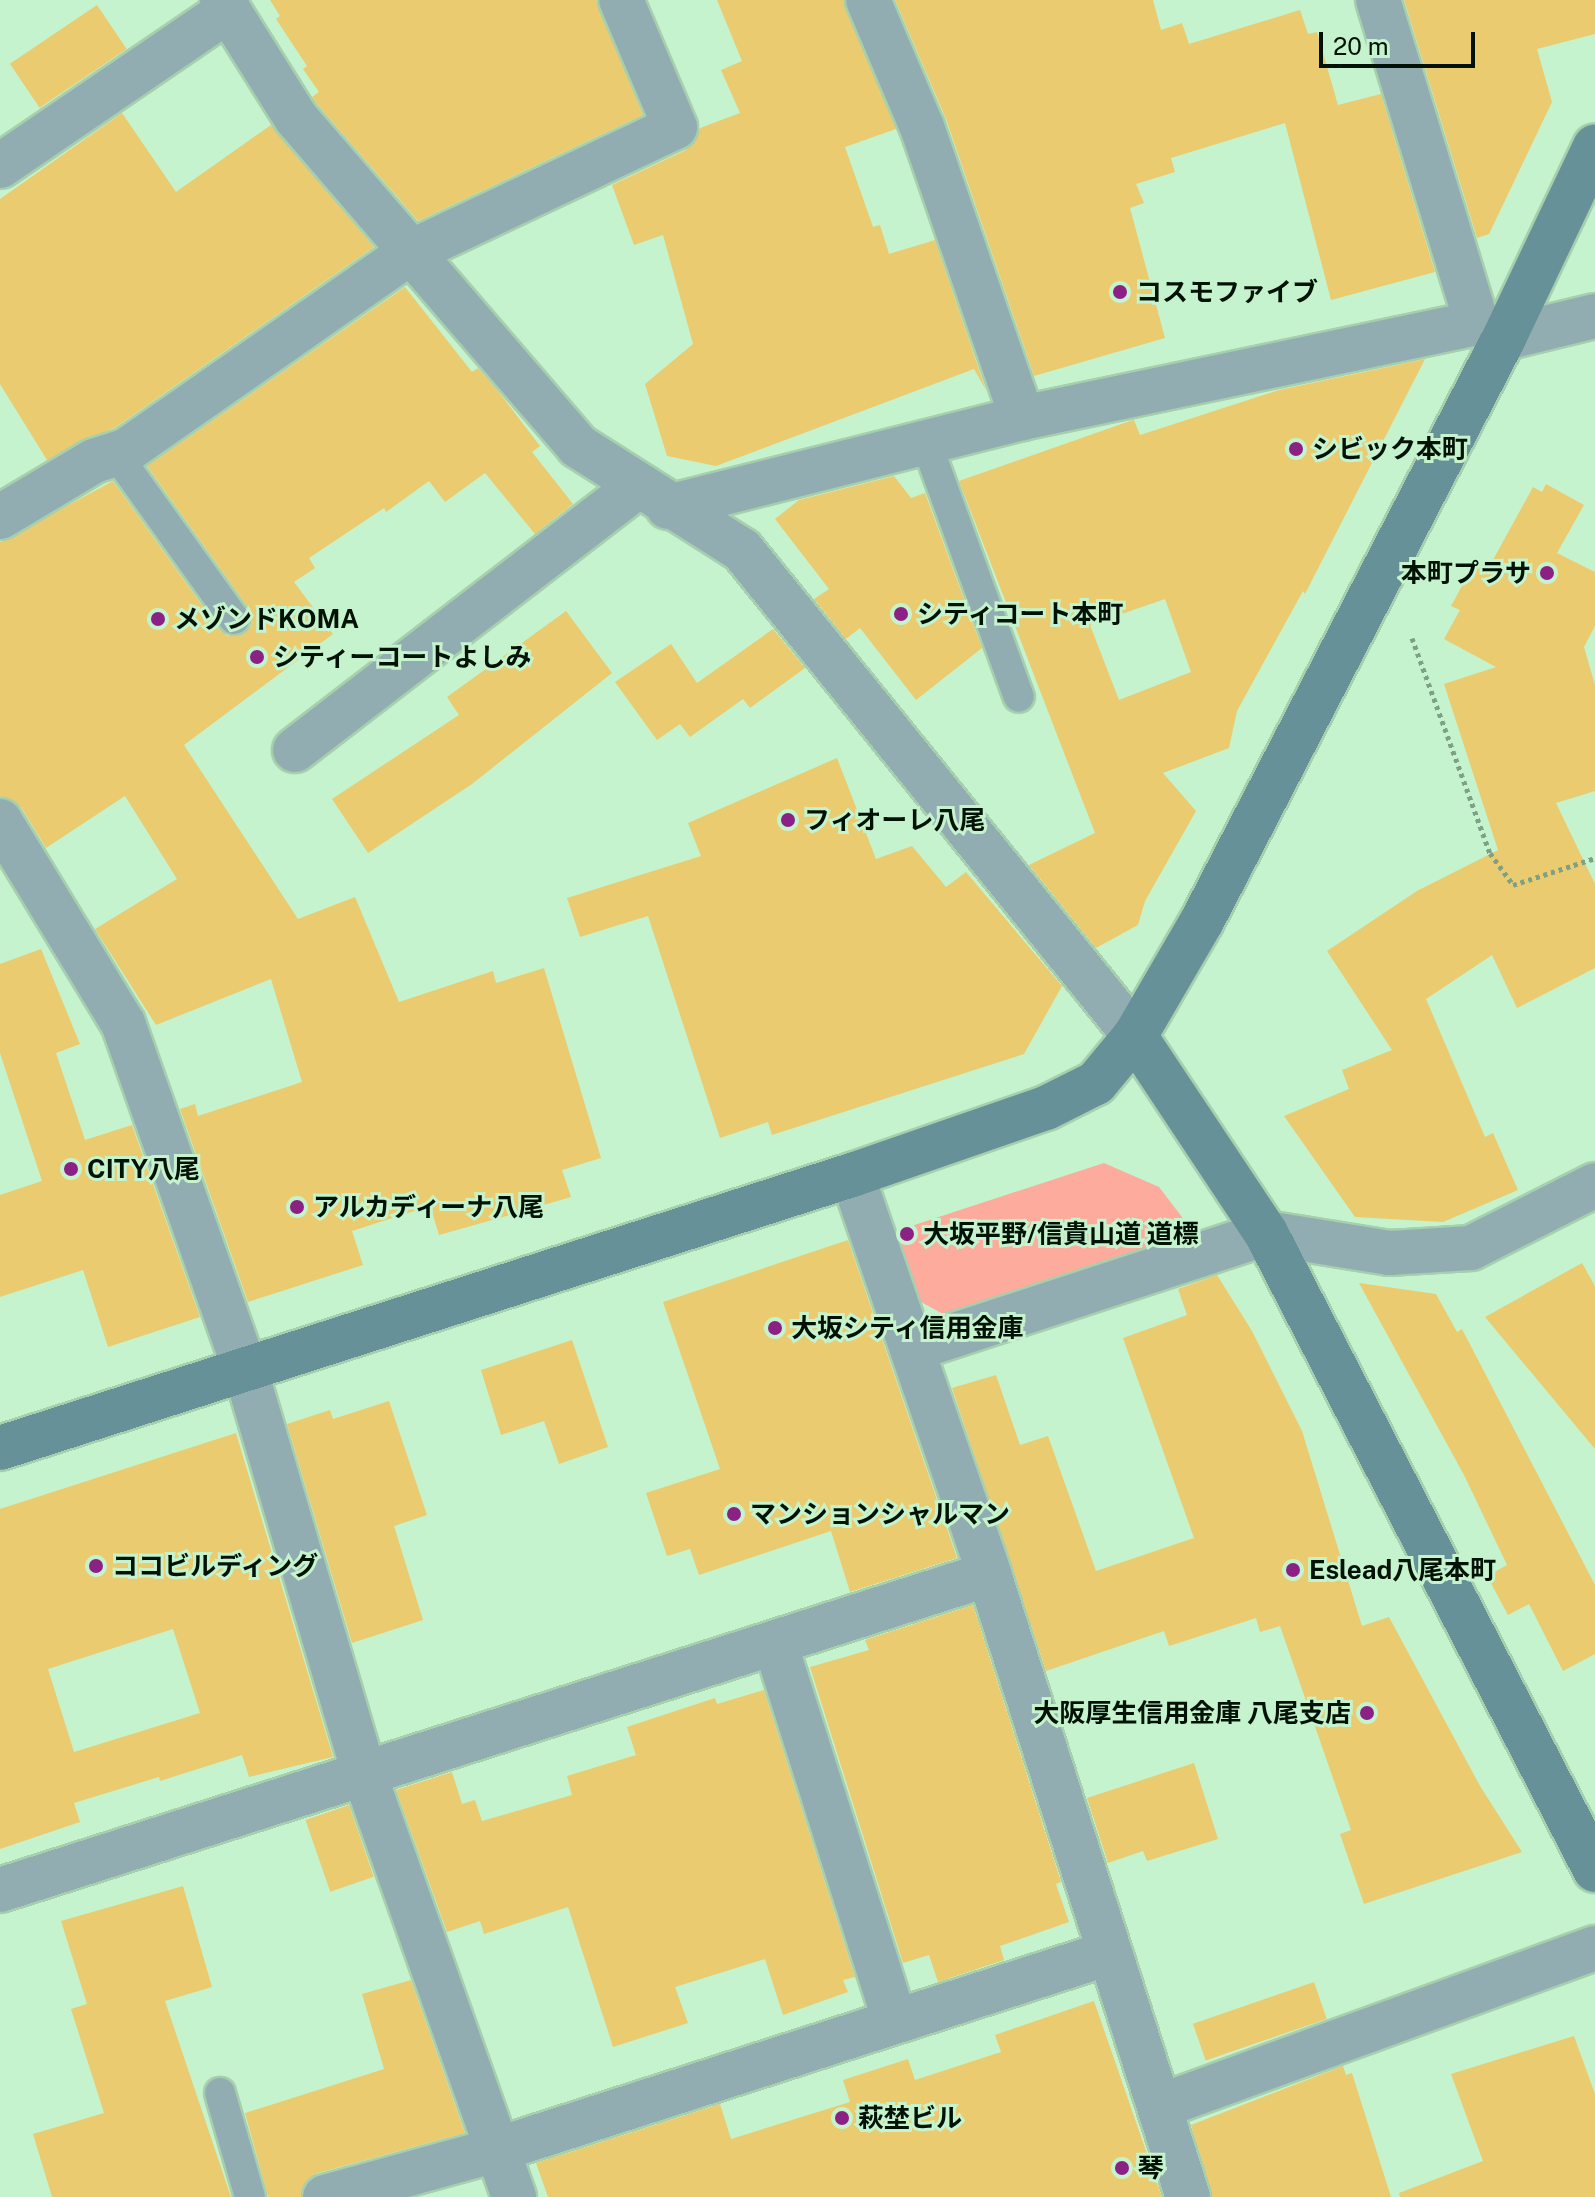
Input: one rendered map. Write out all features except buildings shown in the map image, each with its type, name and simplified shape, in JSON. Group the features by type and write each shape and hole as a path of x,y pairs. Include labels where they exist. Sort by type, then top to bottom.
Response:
{"street":[{"path":"0,517 94,461 116,454 411,252 675,127 621,0"},
{"path":"868,0 922,127 1022,418"},
{"path":"1378,0 1490,330"},
{"path":"0,166 225,5 296,118 578,446 652,497 742,550 1135,1036 1266,1233 1595,1870"},
{"path":"0,1448 246,1372 852,1175 1059,1102 1096,1083 1135,1036 1202,921 1490,330 1595,146"},
{"path":"295,750 652,497 926,442 1022,418 1490,330 1595,316"},
{"path":"0,821 123,1023 246,1372 365,1776 514,2197"},
{"path":"852,1175 989,1574 1188,2197"},
{"path":"912,1349 1266,1233 1389,1253 1471,1248 1595,1185"},
{"path":"0,1890 365,1776 989,1574"},
{"path":"775,1643 894,2018"},
{"path":"1161,2106 1595,1948"},
{"path":"325,2197 499,2149 894,2018 1109,1953"}],"lane":[{"path":"926,442 1019,697"},
{"path":"116,454 234,619"},
{"path":"220,2093 250,2197"}],"path":[{"path":"1412,638 1490,853 1513,885 1595,858"}],"shaded area":[{"path":"1104,1163 1159,1187 1195,1234 945,1315 921,1302 896,1231"}],"place":[{"name":"コスモファイブ","path":"1120,292"},
{"name":"シビック本町","path":"1296,449"},
{"name":"本町プラサ","path":"1547,573"},
{"name":"シティコート本町","path":"901,614"},
{"name":"メゾンドKOMA","path":"158,619"},
{"name":"シティーコートよしみ","path":"257,657"},
{"name":"フィオーレ八尾","path":"788,820"},
{"name":"CITY八尾","path":"71,1169"},
{"name":"アルカディーナ八尾","path":"297,1207"},
{"name":"大坂平野/信貴山道 道標","path":"907,1234"},
{"name":"大坂シティ信用金庫","path":"775,1328"},
{"name":"マンションシャルマン","path":"734,1514"},
{"name":"ココビルディング","path":"96,1566"},
{"name":"Eslead八尾本町","path":"1293,1570"},
{"name":"大阪厚生信用金庫 八尾支店","path":"1367,1713"},
{"name":"萩埜ビル","path":"842,2118"},
{"name":"琴","path":"1122,2168"}]}
